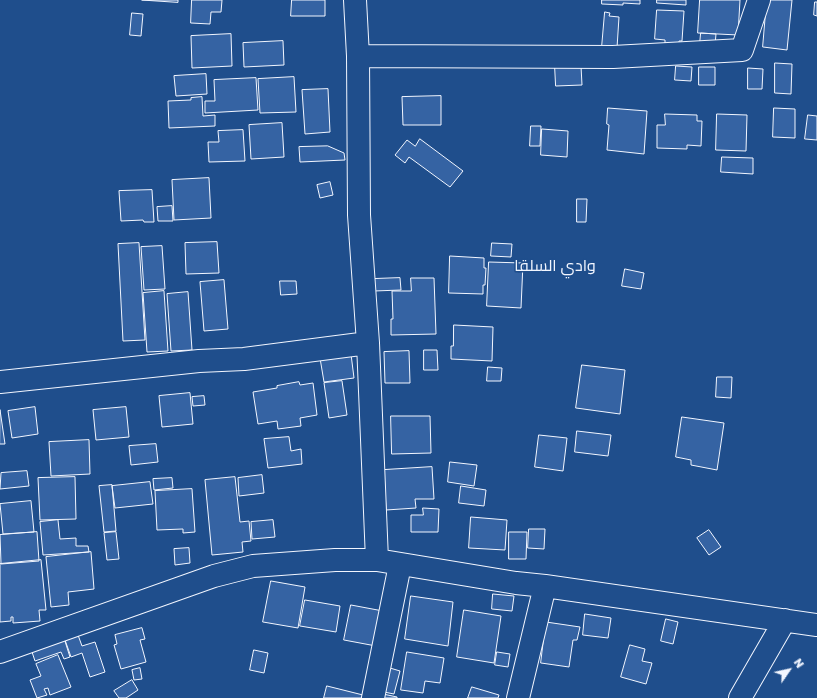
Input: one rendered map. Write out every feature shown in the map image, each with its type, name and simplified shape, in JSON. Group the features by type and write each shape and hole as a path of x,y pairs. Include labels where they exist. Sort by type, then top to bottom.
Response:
{"street":[{"path":"355,0 358,56 359,215 368,343 377,560"},
{"path":"358,56 613,57 742,50 759,0"},
{"path":"0,382 199,361 244,359 368,343"},
{"path":"0,652 214,576 253,566 335,560 377,560 516,583 817,625"},
{"path":"373,698 400,564"},
{"path":"518,698 545,586"},
{"path":"740,698 785,620"}],"building":[{"path":"142,0 178,0 178,2"},
{"path":"192,0 222,0 221,12 211,12 210,24 191,23"},
{"path":"292,0 325,0 325,16 291,16"},
{"path":"602,0 640,0 640,4 602,4"},
{"path":"657,0 686,0 686,5 657,3"},
{"path":"700,0 740,0 738,35 698,33"},
{"path":"767,0 792,0 787,50 763,47"},
{"path":"815,2 817,2 817,16 814,15"},
{"path":"657,10 684,11 682,41 679,41 679,46 665,45 665,40 655,39"},
{"path":"605,12 610,13 609,16 619,17 617,48 602,47"},
{"path":"132,13 143,14 141,36 130,35"},
{"path":"701,33 716,34 715,45 700,44"},
{"path":"231,34 232,66 192,68 191,36"},
{"path":"283,41 284,65 244,67 243,43"},
{"path":"775,63 792,64 791,94 775,93"},
{"path":"555,66 581,66 582,85 556,86"},
{"path":"676,66 692,67 691,81 675,80"},
{"path":"699,67 715,67 715,85 699,85"},
{"path":"748,68 763,69 762,89 748,89"},
{"path":"206,74 207,94 176,96 174,76"},
{"path":"294,77 296,112 260,113 258,79"},
{"path":"256,78 258,110 205,113 205,101 215,101 214,80"},
{"path":"328,89 330,132 305,134 302,90"},
{"path":"441,96 441,125 403,125 402,97"},
{"path":"202,97 203,116 215,115 215,126 169,128 168,101 191,100 191,98"},
{"path":"608,108 647,111 644,154 607,150 609,125 607,124"},
{"path":"774,108 795,109 795,138 773,137"},
{"path":"665,114 697,115 697,121 702,121 701,146 687,145 687,149 657,148 657,125 665,125"},
{"path":"717,114 747,115 746,151 716,150"},
{"path":"808,115 817,116 817,140 805,139"},
{"path":"282,123 284,157 251,159 249,125"},
{"path":"531,126 541,126 540,146 530,146"},
{"path":"542,129 568,131 567,157 541,155"},
{"path":"243,130 245,161 209,162 208,142 219,142 218,131"},
{"path":"420,139 463,171 450,187 409,157 405,163 395,155 407,140 415,146"},
{"path":"328,146 344,153 345,160 300,162 299,147"},
{"path":"722,157 753,158 753,174 721,172"},
{"path":"209,178 211,218 174,220 172,180"},
{"path":"330,182 333,195 320,198 317,185"},
{"path":"152,190 154,222 144,222 143,220 121,221 119,191"},
{"path":"577,199 587,199 586,222 577,222"},
{"path":"172,206 173,221 158,221 157,207"},
{"path":"217,242 219,273 186,274 185,243"},
{"path":"139,243 145,340 123,341 118,244"},
{"path":"492,243 512,244 511,257 491,256"},
{"path":"162,246 165,289 144,290 141,247"},
{"path":"450,256 484,258 484,268 486,268 483,294 449,293"},
{"path":"489,262 523,263 521,308 487,306"},
{"path":"625,269 644,273 641,289 622,286"},
{"path":"400,278 401,290 374,291 373,279"},
{"path":"411,278 434,278 436,334 391,335 391,319 393,319 392,291 411,291"},
{"path":"224,280 228,329 204,331 200,282"},
{"path":"280,281 296,281 297,294 281,295"},
{"path":"164,291 168,351 147,352 143,293"},
{"path":"188,292 192,350 171,351 167,294"},
{"path":"454,325 493,327 492,361 451,359"},
{"path":"424,350 437,350 438,370 424,370"},
{"path":"409,351 410,383 385,383 384,352"},
{"path":"351,354 354,378 324,382 320,358"},
{"path":"582,365 625,370 620,414 576,408"},
{"path":"488,367 502,368 501,381 487,381"},
{"path":"717,377 732,377 731,398 716,397"},
{"path":"342,381 347,415 329,418 324,383"},
{"path":"299,382 300,385 313,383 317,415 300,418 301,426 278,429 277,421 258,424 253,392"},
{"path":"190,393 193,424 162,427 159,396"},
{"path":"204,396 205,405 193,406 192,397"},
{"path":"35,407 38,434 12,438 8,411"},
{"path":"126,407 129,437 96,440 93,410"},
{"path":"0,410 5,444 0,444"},
{"path":"391,416 430,416 431,453 392,454"},
{"path":"682,417 724,423 717,470 691,465 691,460 676,457"},
{"path":"577,431 611,435 608,456 575,452"},
{"path":"539,435 567,438 563,471 535,467"},
{"path":"289,437 291,451 301,449 302,464 268,468 264,439"},
{"path":"89,440 90,474 51,476 49,442"},
{"path":"156,444 158,462 131,465 129,446"},
{"path":"450,462 477,465 474,486 448,482"},
{"path":"432,467 434,499 415,499 416,508 386,510 384,470"},
{"path":"27,471 29,486 0,489 1,473"},
{"path":"262,475 264,493 239,496 238,478"},
{"path":"75,477 76,519 40,520 38,478"},
{"path":"235,477 240,522 249,521 251,541 242,542 243,552 212,555 205,480"},
{"path":"172,478 173,488 154,490 153,479"},
{"path":"150,482 153,504 115,508 112,486"},
{"path":"112,485 116,531 104,532 99,486"},
{"path":"461,486 486,490 484,506 459,503"},
{"path":"192,489 195,532 183,533 183,529 157,530 155,491"},
{"path":"31,501 34,532 3,534 0,504"},
{"path":"423,508 439,509 438,532 411,532 411,515 423,515"},
{"path":"471,517 507,520 505,550 469,548"},
{"path":"58,520 60,539 76,538 76,546 88,546 89,552 43,555 40,522"},
{"path":"273,520 275,537 252,539 251,522"},
{"path":"529,529 545,529 544,549 528,548"},
{"path":"709,530 721,547 709,555 697,538"},
{"path":"37,532 39,561 1,564 0,535"},
{"path":"116,532 119,559 107,560 104,533"},
{"path":"509,532 527,532 526,559 509,559"},
{"path":"189,548 190,563 175,565 174,549"},
{"path":"91,552 94,589 68,592 69,605 51,607 46,557"},
{"path":"41,560 46,610 39,610 40,621 13,623 13,617 11,617 11,621 0,622 0,564"},
{"path":"271,581 305,587 298,628 263,622"},
{"path":"493,594 514,596 512,611 492,609"},
{"path":"411,596 453,602 448,646 405,639"},
{"path":"305,600 340,606 336,632 300,626"},
{"path":"351,605 383,611 376,646 344,640"},
{"path":"464,610 501,616 494,663 457,657"},
{"path":"585,614 611,618 608,638 583,635"},
{"path":"666,619 678,622 673,644 661,641"},
{"path":"546,622 580,627 577,640 573,640 569,667 541,663"},
{"path":"142,628 145,639 140,640 146,662 121,669 114,645 117,644 115,635"},
{"path":"78,635 82,646 95,642 105,672 90,677 82,653 71,657 65,640"},
{"path":"64,638 70,657 64,659 61,652 35,661 31,649"},
{"path":"630,645 645,649 642,661 652,663 646,684 621,677"},
{"path":"254,650 268,653 264,673 250,670"},
{"path":"407,652 444,658 440,683 425,681 423,693 401,690"},
{"path":"497,652 510,654 508,667 495,665"},
{"path":"58,655 71,687 50,695 48,688 44,689 47,695 37,698 30,680 41,676 36,664"},
{"path":"140,668 142,679 134,680 132,670"},
{"path":"390,668 400,671 394,694 384,692"},
{"path":"132,680 138,690 126,698 119,698 114,691"},
{"path":"327,686 363,695 362,698 324,698"},
{"path":"472,687 499,695 498,698 468,698"},
{"path":"383,694 397,697 397,698 382,698"}],"district":[{"name":"وادي السلقا","path":"555,266"}]}
